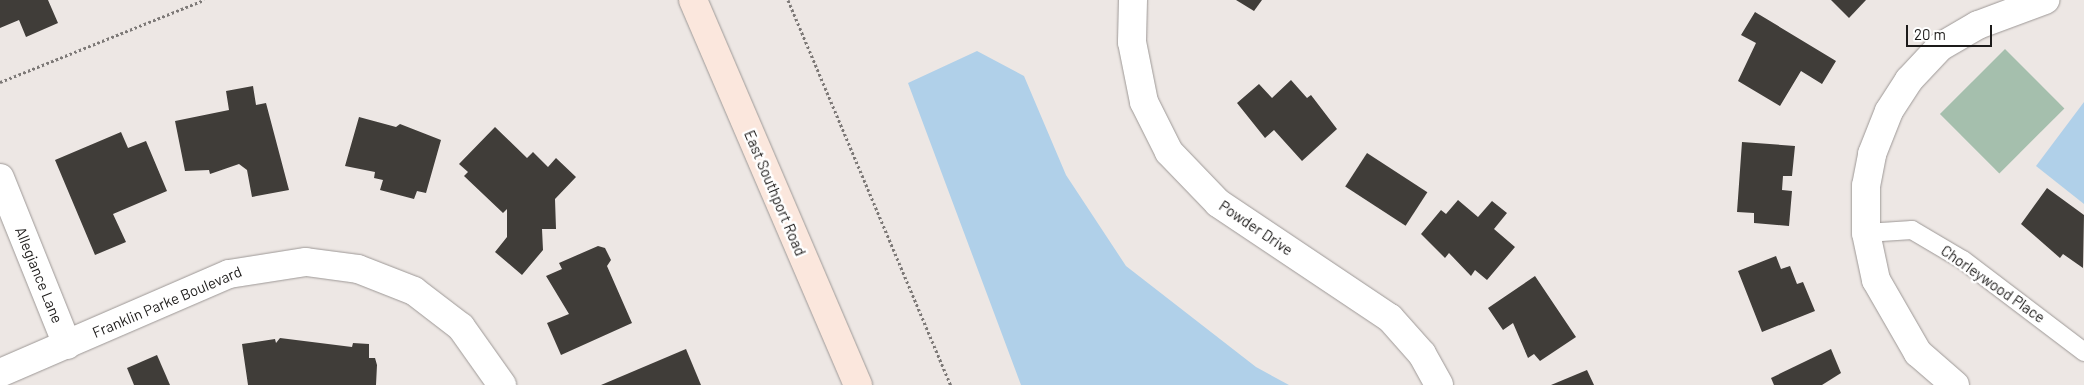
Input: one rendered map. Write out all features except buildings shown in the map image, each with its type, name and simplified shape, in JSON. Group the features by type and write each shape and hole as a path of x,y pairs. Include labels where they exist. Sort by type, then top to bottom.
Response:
{"main road":[{"name":"East Southport Road","path":"693,0 858,385"}],"street":[{"name":"Powder Drive","path":"1133,0 1132,42 1144,102 1169,152 1218,203 1390,318 1422,354 1439,385"},
{"path":"1951,384 1918,354 1896,322 1876,280 1866,233 1866,186 1872,154 1889,111 1909,80 1940,47 1978,24 2045,0"},
{"name":"Allegiance Lane","path":"0,178 67,345"},
{"name":"Franklin Parke Boulevard","path":"0,373 252,267 290,262 332,263 399,283 462,328 502,385"}],"lane":[{"name":"Chorleywood Place","path":"1866,233 1912,230 1963,260 2084,352"}],"path":[{"path":"0,82 204,0"},
{"path":"788,0 950,385"}],"green space":[{"path":"2005,49 2064,108 1999,173 1940,114"}],"water":[{"path":"977,51 1024,76 1066,175 1126,266 1256,367 1289,385 1021,385 908,83"},
{"path":"2084,102 2084,204 2036,166"}]}
